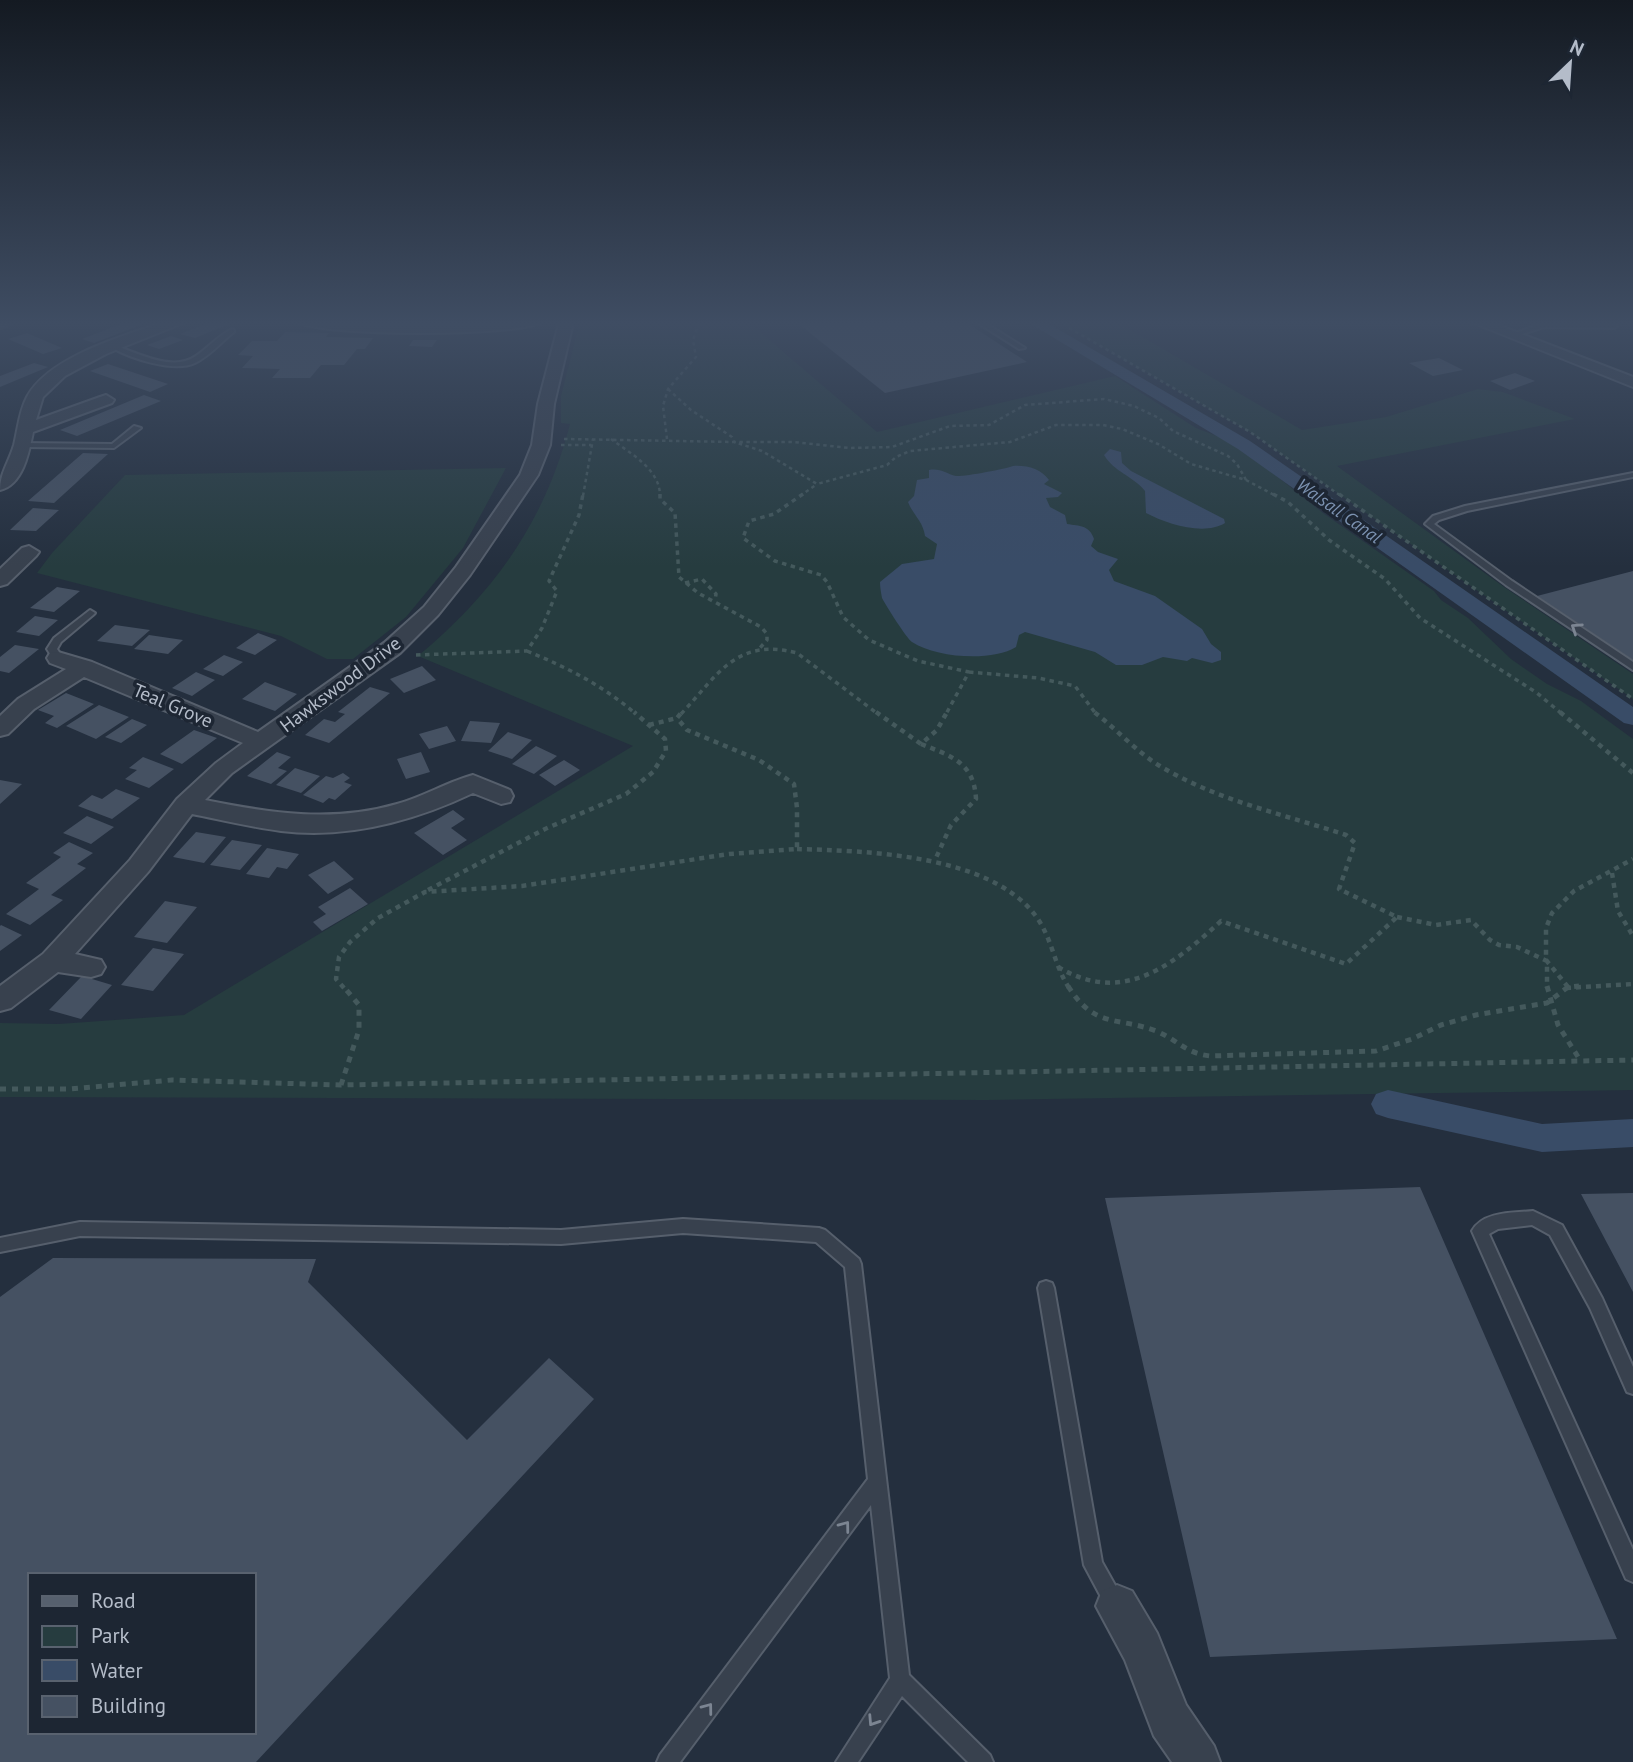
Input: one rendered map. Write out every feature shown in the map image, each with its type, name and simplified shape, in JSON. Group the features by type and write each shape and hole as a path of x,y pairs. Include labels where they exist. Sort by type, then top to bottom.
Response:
{"street":[{"path":"0,485 9,477 34,403"},
{"path":"24,437 99,403"},
{"name":"Hawkswood Drive","path":"1,1000 53,961 139,866 186,805 224,768 392,649 431,611 455,581 528,475 541,444 546,403"},
{"path":"0,580 29,552"},
{"name":"Teal Grove","path":"58,659 84,667 261,743"},
{"path":"0,729 26,704 84,667"},
{"path":"186,805 297,824 367,821 404,812 470,772 500,796"},
{"path":"53,961 92,967"},
{"path":"1117,1606 1142,1648 1170,1720 1198,1762"}],"lane":[{"path":"24,437 114,446 137,428"},
{"path":"1633,475 1465,509 1436,518 1429,524 1509,583 1633,667"},
{"path":"58,659 52,649 57,640 90,613"},
{"path":"1633,1386 1596,1303 1556,1230 1533,1218 1495,1222 1480,1231 1633,1572"},
{"path":"0,1245 80,1229 561,1237 683,1226 819,1236 853,1264 900,1680 983,1762"},
{"path":"1046,1288 1093,1565 1117,1606"},
{"path":"667,1762 878,1481"},
{"path":"846,1762 900,1680"}],"path":[{"path":"664,403 667,439"},
{"path":"684,403 732,437 734,442 762,451 817,484"},
{"path":"553,439 667,439 794,442 849,448 892,447 950,426 989,425 1025,405 1048,403"},
{"path":"1122,403 1159,418 1172,432 1228,456 1237,464 1246,480"},
{"path":"1200,403 1250,432 1633,699"},
{"path":"1568,987 1547,961 1517,947 1499,945 1490,940 1471,920 1433,925 1416,917 1397,917 1339,889 1355,843 1346,835 1206,789 1164,769 1093,712 1075,686 1038,678 969,672 931,665 892,653 861,634 842,616 824,577 808,569 789,566 760,554 743,538 749,521 774,514 817,484 887,465 896,457 910,451 999,444 1056,425 1079,424 1122,429 1158,444 1191,464 1246,480 1288,502 1329,540 1385,579 1420,618 1537,693 1633,773"},
{"path":"527,651 541,628 557,591 549,581 579,515 593,439"},
{"path":"610,439 652,471 660,484 660,499 675,513 678,577 684,584 761,627 767,634 767,640 759,649"},
{"path":"553,445 591,445"},
{"path":"684,584 702,579 716,594 715,601"},
{"path":"341,1085 359,1030 359,1004 336,979 339,957 350,942 378,918 425,891 545,829 625,794 653,772 666,751 665,739 609,691 578,672 527,651 418,656 392,649"},
{"path":"649,725 677,719 734,659 750,650 782,649 797,653 838,686 921,744 967,767 977,783 975,799 953,821 946,834 945,847 936,860"},
{"path":"921,744 937,730 969,672"},
{"path":"677,719 687,730 759,760 794,784 799,802 796,849"},
{"path":"425,891 522,886 729,854 796,849 885,851 936,860 987,880 1012,894 1028,908 1042,924 1052,943 1058,967 1081,1006 1102,1021 1153,1030 1190,1052 1210,1056 1376,1051 1412,1039 1441,1025 1476,1015 1547,1003 1568,987 1633,984"},
{"path":"1580,1061 1558,1030 1547,1003 1545,936 1548,916 1558,903 1574,891 1612,873 1633,859"},
{"path":"1612,873 1618,911 1633,936"},
{"path":"1058,967 1073,976 1112,985 1158,970 1187,952 1222,921 1346,964 1397,917"},
{"path":"1623,984 1633,978"},
{"path":"0,1089 69,1089 172,1080 341,1085 1633,1059"}],"green space":[{"path":"561,403 843,403 877,432 999,403 1157,403 1196,428 1235,443 1323,513 1434,591 1441,600 1468,618 1511,659 1547,684 1581,701 1633,739 1633,1090 987,1100 0,1097 0,1023 59,1024 184,1015 633,746 418,656 471,606 514,552 547,492 570,424 561,423"},
{"path":"1200,403 1256,403 1302,430 1386,417 1431,403 1533,403 1575,419 1337,466 1504,587 1633,674 1633,699 1250,432"},
{"path":"506,468 463,548 406,617 353,659 327,659 281,636 37,573 52,553 125,475"}],"water":[{"path":"1110,449 1121,452 1122,463 1131,471 1224,519 1225,523 1207,528 1186,527 1146,513 1145,491 1108,461 1104,455"},
{"path":"1013,466 1038,470 1049,480 1044,484 1062,493 1058,497 1046,498 1050,507 1065,515 1067,524 1090,531 1094,539 1091,546 1098,552 1118,559 1109,570 1114,581 1155,596 1202,629 1211,644 1221,652 1221,660 1212,663 1192,658 1187,661 1163,657 1142,665 1116,665 1095,652 1025,632 1019,635 1016,647 993,655 949,655 912,642 882,598 880,582 902,564 934,559 937,544 925,536 908,502 914,496 917,480 929,478 929,470 960,476"}],"building":[{"path":"124,403 156,403 77,436 60,430"},
{"path":"83,453 108,454 54,503 28,501"},
{"path":"33,508 59,510 36,531 10,530"},
{"path":"1633,571 1633,660 1537,596"},
{"path":"57,587 80,591 54,612 30,608"},
{"path":"35,616 58,620 39,636 16,632"},
{"path":"115,625 150,630 132,646 97,641"},
{"path":"258,633 277,640 255,655 236,648"},
{"path":"149,635 183,640 168,654 134,649"},
{"path":"15,645 39,649 9,673 0,671 0,657"},
{"path":"224,655 243,662 223,676 203,669"},
{"path":"422,666 436,680 404,693 390,679"},
{"path":"196,672 215,680 192,696 172,688"},
{"path":"265,682 297,694 275,711 242,699"},
{"path":"370,687 390,693 329,743 305,735 324,719 335,722 345,714 338,712"},
{"path":"66,693 94,704 57,728 45,723 54,716 38,710"},
{"path":"99,705 129,717 96,739 66,726"},
{"path":"132,719 147,725 121,743 105,737"},
{"path":"470,721 500,723 491,743 461,741"},
{"path":"447,726 456,741 429,749 419,734"},
{"path":"194,730 217,738 182,764 160,754"},
{"path":"508,732 532,740 512,759 488,751"},
{"path":"536,746 557,756 534,774 512,764"},
{"path":"277,752 291,757 278,768 287,771 271,784 247,776"},
{"path":"421,752 430,772 406,779 397,759"},
{"path":"143,757 174,769 149,788 125,779 137,770 129,768"},
{"path":"564,760 580,770 555,786 539,775"},
{"path":"295,768 320,776 301,793 276,785"},
{"path":"343,773 350,778 344,782 352,785 335,800 329,798 323,803 303,795 326,776 333,778"},
{"path":"0,780 22,784 0,804"},
{"path":"116,789 140,798 112,819 78,806 92,795 102,799"},
{"path":"453,810 465,819 451,828 467,840 443,855 414,833"},
{"path":"87,816 114,827 91,844 63,833"},
{"path":"196,832 226,837 204,863 173,857"},
{"path":"232,840 262,845 240,870 210,865"},
{"path":"69,842 93,853 77,864 86,868 51,895 63,900 30,925 6,914 39,889 26,883 61,857 53,853"},
{"path":"267,848 299,854 287,869 277,867 269,878 246,874"},
{"path":"334,861 354,879 328,894 308,875"},
{"path":"350,888 368,904 322,931 313,922 326,914 318,907"},
{"path":"165,901 197,907 167,943 134,937"},
{"path":"0,926 22,935 0,951"},
{"path":"153,948 184,954 153,991 121,985"},
{"path":"82,976 112,985 81,1019 49,1010"},
{"path":"1420,1187 1617,1639 1210,1657 1105,1198"},
{"path":"1633,1193 1633,1292 1581,1194"},
{"path":"53,1258 316,1259 308,1282 467,1440 549,1358 594,1399 256,1762 0,1762 0,1297"}],"waterway":[{"name":"Walsall Canal","path":"1173,403 1244,445 1633,718"},
{"path":"1388,1104 1542,1138 1633,1133"}]}
